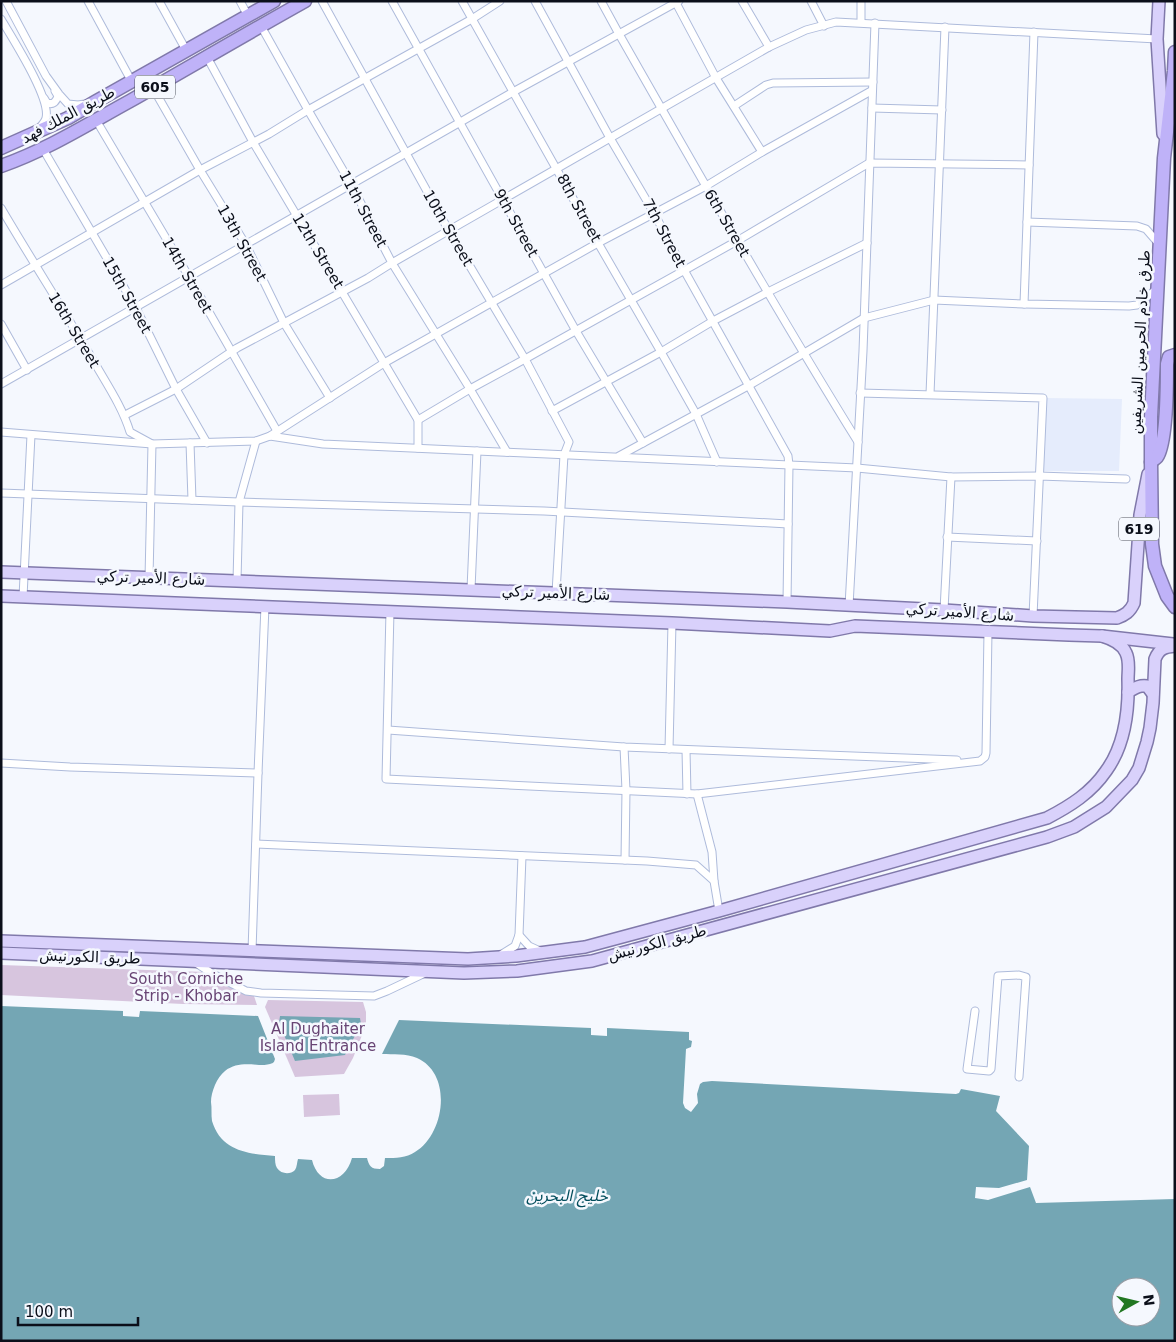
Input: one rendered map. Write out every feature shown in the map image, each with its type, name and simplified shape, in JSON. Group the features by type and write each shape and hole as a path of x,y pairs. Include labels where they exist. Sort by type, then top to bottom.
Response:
{"highway":[{"name":"طريق الملك فهد","path":"1,148 68,118 274,1"},
{"name":"طريق الملك فهد","path":"1,166 43,149 305,1"},
{"name":"طرق خادم الحرمين الشريفين","path":"1151,462 1151,417 1164,158 1175,52"},
{"path":"1159,266 1169,251 1175,118"},
{"path":"1175,355 1169,357 1167,364 1165,421 1162,442 1157,456 1151,462 1152,544 1155,566 1167,596 1175,607"}],"main road":[{"path":"1159,1 1157,39 1164,158"},
{"name":"طرق خادم الحرمين الشريفين","path":"1110,619 1127,613 1134,603 1140,515 1151,462"},
{"name":"شارع الأمير تركي","path":"1,572 787,602 1110,619"},
{"name":"شارع الأمير تركي","path":"1,596 672,622 830,631 855,626 1102,636 1175,645"},
{"path":"852,606 855,626"},
{"name":"طريق الكورنيش","path":"1,941 468,959 495,958 585,947 719,911 1047,818 1076,802 1094,787 1107,771 1120,745 1124,728 1128,692 1126,652 1117,642 1102,636"},
{"name":"طريق الكورنيش","path":"1,954 464,973 517,971 592,961 1047,837 1074,827 1106,807 1132,780 1139,768 1147,742 1153,703 1154,664 1158,653 1166,647 1175,645"},
{"path":"1128,692 1142,685 1147,686 1153,694"}],"street":[{"path":"1,19 36,79 47,103 51,104 57,100 58,96 49,83 6,1"},
{"path":"88,1 132,82"},
{"path":"160,1 186,50"},
{"path":"240,1 248,16"},
{"name":"10th Street","path":"322,1 449,231 526,359 569,442 564,455 556,593"},
{"name":"9th Street","path":"392,1 576,330 643,443"},
{"name":"8th Street","path":"462,1 598,243 662,352 696,414 717,462"},
{"path":"1,284 200,170 472,19 500,1"},
{"name":"7th Street","path":"535,1 788,456 789,465"},
{"name":"6th Street","path":"602,1 661,109 737,240 858,442"},
{"path":"742,1 769,47"},
{"path":"811,1 824,26"},
{"path":"861,22 862,1"},
{"path":"1,384 513,92 677,2 716,78 762,152"},
{"path":"125,415 176,389 232,352 449,231 769,47 806,30 836,22 861,22 1157,39"},
{"path":"852,606 875,23"},
{"name":"11th Street","path":"261,26 351,184 392,262 507,452"},
{"path":"930,394 945,27"},
{"path":"1024,304 1034,32"},
{"name":"12th Street","path":"207,57 296,216 418,420"},
{"path":"46,76 68,104 78,106 95,102"},
{"path":"31,134 43,124 46,118 44,103 36,79"},
{"path":"734,106 766,85 773,83 872,82"},
{"name":"13th Street","path":"153,88 246,245 284,323 330,398"},
{"path":"1,432 152,444 256,441 270,436 384,364 492,302 706,186 762,152 871,91"},
{"path":"872,108 942,110"},
{"name":"14th Street","path":"96,120 277,431"},
{"name":"15th Street","path":"43,149 136,308 176,389 207,443"},
{"path":"418,448 418,420 870,163 1030,166"},
{"name":"16th Street","path":"1,208 125,415 130,432 152,444"},
{"path":"1027,222 1136,226 1146,230 1160,246"},
{"path":"552,411 662,352 713,321 866,243"},
{"path":"617,457 748,386 864,318 934,300 1130,306 1137,304 1158,287"},
{"path":"1,324 27,370"},
{"path":"860,393 1043,398 1033,616"},
{"path":"23,597 31,435"},
{"path":"270,436 323,444 856,468 951,477 1039,476 1126,479"},
{"path":"237,581 239,502 256,441"},
{"path":"190,443 192,500"},
{"path":"149,578 152,444"},
{"path":"471,589 477,451"},
{"path":"787,602 789,465"},
{"path":"944,610 951,477"},
{"path":"1,493 561,512 788,524"},
{"path":"947,537 1036,541"},
{"path":"252,951 265,606"},
{"path":"390,611 386,779 687,794 980,761 985,758 986,753 988,632"},
{"path":"669,749 672,622"},
{"path":"388,730 624,747 980,761"},
{"path":"624,747 626,790 625,860"},
{"path":"686,750 687,794"},
{"path":"1,763 258,773"},
{"path":"697,794 712,852 719,911"},
{"path":"256,844 625,860 696,865 714,881"},
{"path":"495,958 515,946 519,935 522,856"},
{"path":"519,935 529,946 542,953"},
{"path":"194,962 246,991 261,993 374,996 427,972"},
{"path":"975,1011 967,1069 989,1070 991,1069 998,976 1018,975 1026,977 1019,1077"}],"shaded area":[{"path":"1046,398 1122,399 1119,471 1043,471"}],"green space":[{"name":"South Corniche Strip - Khobar","path":"1,965 206,972 254,996 257,1005 183,1004 1,995"},
{"name":"Al Dughaiter Island Entrance","path":"268,1000 363,1002 366,1012 366,1025 353,1058 344,1074 295,1077 265,1007"},
{"path":"339,1094 340,1115 304,1117 303,1095"}],"water":[{"name":"خليج البحرين","path":"1,1006 123,1011 123,1016 139,1017 140,1011 258,1016 275,1059 272,1063 266,1065 237,1065 229,1068 222,1074 215,1085 211,1102 212,1121 216,1131 229,1145 237,1149 255,1154 275,1156 275,1164 281,1172 291,1173 295,1170 298,1159 312,1160 315,1169 326,1179 338,1177 344,1173 349,1167 352,1158 367,1158 371,1166 380,1169 384,1166 385,1158 397,1158 415,1152 433,1132 441,1104 440,1090 436,1077 428,1066 413,1056 382,1054 399,1020 591,1028 591,1035 607,1036 607,1028 689,1032 689,1040 692,1041 691,1047 686,1049 683,1103 685,1108 691,1112 698,1103 697,1094 700,1084 712,1081 956,1094 961,1089 1000,1096 996,1111 1029,1146 1027,1180 999,1188 976,1187 975,1198 988,1200 1030,1187 1036,1203 1175,1199 1175,1341 1,1341"},
{"path":"280,1016 360,1018 361,1024 345,1055 295,1061 279,1023"}]}
